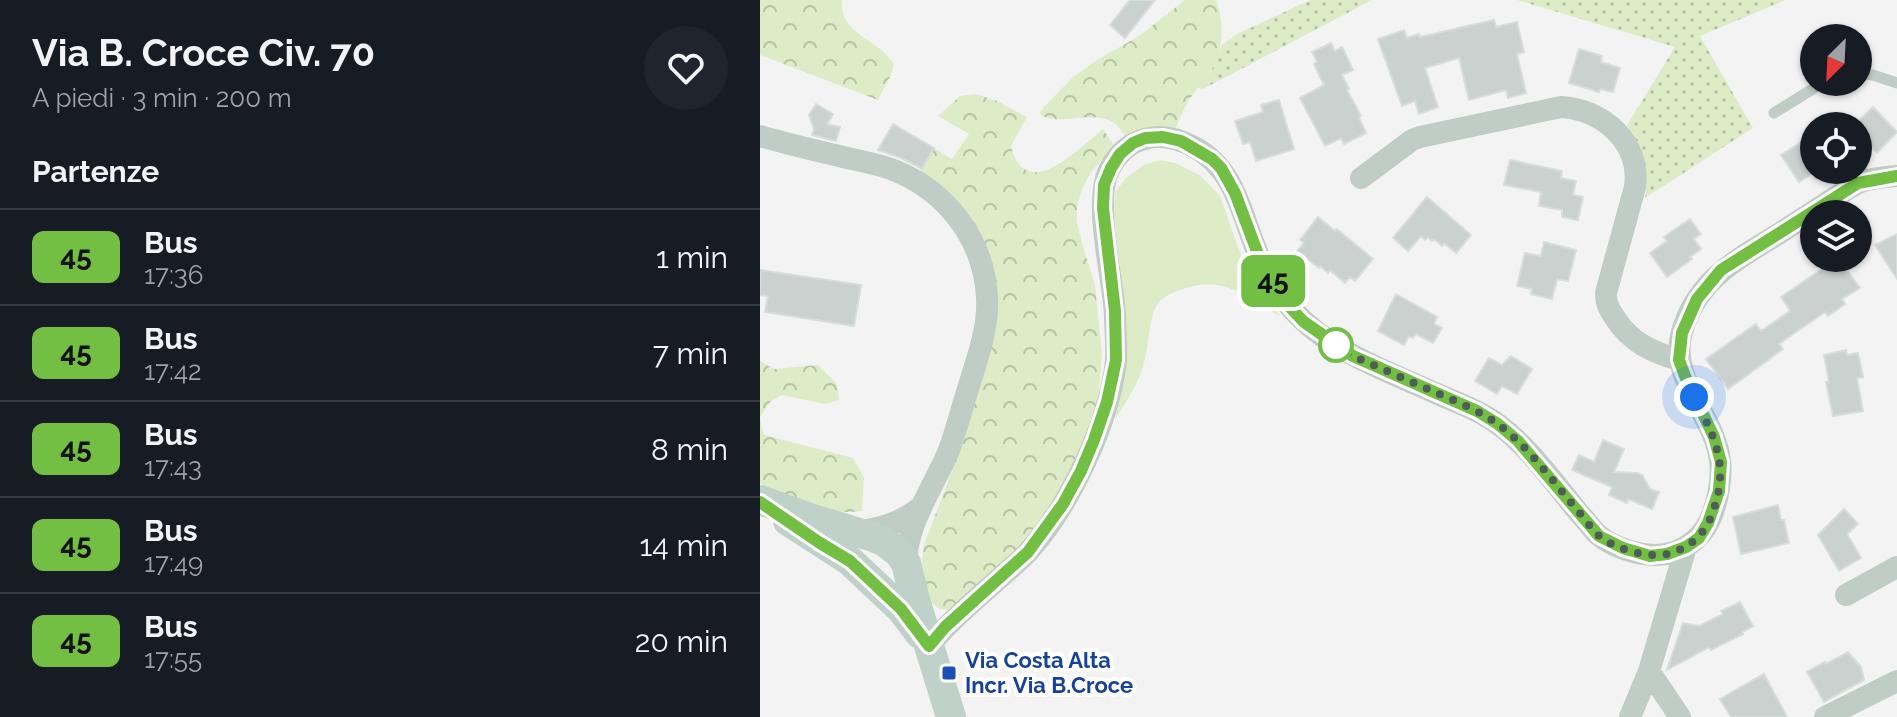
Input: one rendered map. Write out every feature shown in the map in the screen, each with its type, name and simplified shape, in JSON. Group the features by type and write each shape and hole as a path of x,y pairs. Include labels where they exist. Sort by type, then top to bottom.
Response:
{"street":[{"path":"1361,178 1420,137 1561,107 1576,108 1595,116 1624,140 1637,171 1606,293 1608,308 1623,331 1637,343 1657,354 1679,360"},
{"path":"760,136 894,170 932,190 949,206 969,234 982,266 987,297 983,334 952,441 911,530 906,549 906,563 951,717"},
{"path":"929,646 945,627 1028,552 1063,504 1081,471 1107,402 1116,360 1115,311 1103,208 1104,185 1120,154 1133,143 1145,138 1163,137 1181,141 1212,159 1221,168 1235,193 1261,262 1287,304 1304,322 1353,356 1477,411 1498,424 1518,441 1599,536 1623,548 1650,556 1667,554 1699,538 1708,523 1719,491 1721,462 1714,437 1679,360 1682,333 1702,293 1721,270 1858,183 1897,176"},
{"path":"760,500 885,542 906,563"},
{"path":"760,500 850,561 901,609 929,646"},
{"path":"858,531 893,524 921,507"},
{"path":"1630,717 1649,671 1686,547"},
{"path":"850,561 875,567 906,563"},
{"path":"1846,595 1897,567"},
{"path":"1649,671 1680,717"},
{"path":"1825,717 1897,681"}],"lane":[{"path":"1872,75 1897,83"},
{"path":"1774,113 1801,96"}],"green space":[{"path":"760,0 842,0 848,23 894,64 878,100 760,55"},
{"path":"1185,0 1216,0 1222,37 1214,65 1189,100 1174,133 1130,145 1118,127 1106,119 1051,119 1042,116 1040,112 1072,78 1139,36"},
{"path":"1310,0 1372,0 1203,89 1197,87 1211,71 1222,45 1237,34"},
{"path":"1517,0 1786,0 1700,36 1753,128 1645,198 1643,160 1626,127 1675,47"},
{"path":"976,94 1027,117 1011,146 1018,163 1028,171 1040,172 1053,167 1103,129 1116,149 1101,160 1090,174 1077,207 1077,222 1095,285 1102,355 1098,399 1080,455 1027,543 952,610 940,609 930,602 921,566 924,545 962,444 996,294 919,174 934,148 952,159 969,134 938,116 960,96"},
{"path":"1160,160 1175,163 1201,176 1220,196 1244,264 1280,316 1223,286 1198,285 1165,297 1154,310 1140,375 1115,420 1127,360 1125,308 1113,210 1116,191 1126,178 1144,165"},
{"path":"760,361 774,369 818,365 837,384 839,400 825,404 782,395 771,401 760,417"},
{"path":"760,419 764,435 853,458 864,478 862,511 835,511 809,506 760,483"}],"building":[{"path":"1130,0 1155,0 1125,38 1110,25"},
{"path":"1494,20 1496,27 1517,22 1524,52 1517,54 1526,93 1508,98 1506,90 1469,100 1459,58 1425,68 1438,107 1419,114 1415,101 1402,106 1378,39 1404,30 1407,38 1419,34 1420,37"},
{"path":"1331,43 1335,51 1342,47 1353,70 1342,75 1366,133 1344,144 1341,138 1325,146 1300,98 1324,85 1312,52"},
{"path":"1579,49 1602,56 1601,62 1620,68 1613,92 1600,89 1599,92 1569,83"},
{"path":"1279,100 1294,149 1256,161 1250,142 1243,144 1235,121 1263,112 1261,105"},
{"path":"816,104 833,114 827,124 840,127 836,141 812,135 814,129 809,115"},
{"path":"1873,107 1897,132 1877,153 1872,148 1872,112 1868,112"},
{"path":"893,124 934,148 922,169 878,150"},
{"path":"1800,143 1800,181 1799,182 1781,155"},
{"path":"1510,160 1562,171 1561,178 1576,181 1573,195 1583,197 1578,220 1562,217 1562,210 1539,206 1541,192 1504,185"},
{"path":"1427,197 1471,235 1456,253 1444,243 1442,246 1434,239 1432,241 1428,237 1425,240 1421,236 1408,251 1393,238"},
{"path":"1318,217 1373,259 1355,281 1350,277 1345,283 1330,270 1328,273 1319,268 1297,251 1304,243 1300,240"},
{"path":"1690,219 1701,234 1694,239 1701,249 1667,277 1650,253 1667,241 1664,237"},
{"path":"1897,234 1897,279 1875,245"},
{"path":"1544,242 1576,250 1568,281 1557,279 1552,299 1531,294 1532,289 1517,286 1525,253 1541,256"},
{"path":"760,270 861,285 854,326 765,312 768,296 760,295"},
{"path":"1818,272 1848,272 1860,288 1842,299 1845,304 1828,316 1825,312 1779,344 1783,349 1728,389 1706,359 1756,324 1761,331 1790,311 1781,297"},
{"path":"1396,294 1437,317 1434,324 1442,328 1433,343 1416,334 1413,338 1409,336 1404,345 1378,331"},
{"path":"1846,350 1847,355 1858,353 1863,377 1857,378 1863,411 1833,416 1824,355"},
{"path":"1511,356 1532,369 1517,394 1502,386 1497,394 1475,381 1489,358 1502,365"},
{"path":"1603,440 1624,449 1614,472 1642,475 1650,489 1659,492 1652,509 1609,495 1612,487 1572,470 1579,455 1594,462"},
{"path":"1778,505 1789,543 1741,554 1733,517"},
{"path":"1844,509 1858,524 1847,534 1861,558 1839,571 1818,535"},
{"path":"1740,602 1753,626 1743,634 1711,650 1709,647 1667,670 1683,623 1699,626"},
{"path":"1848,652 1861,667 1864,680 1824,702 1807,672"},
{"path":"1764,674 1787,717 1731,717 1720,699"}],"bus line":[{"name":"45","path":"760,502 850,561 901,609 929,646 945,627 1028,552 1063,504 1081,471 1107,402 1116,360 1115,311 1103,208 1104,185 1120,154 1133,143 1145,138 1163,137 1197,149 1221,168 1235,193 1261,262 1287,304 1304,322 1353,356 1477,411 1498,424 1518,441 1599,536 1623,548 1650,556 1667,554 1699,538 1708,523 1719,491 1721,462 1714,437 1679,360 1682,333 1697,299 1721,270 1858,183 1897,176"}],"place":[{"name":"Via Costa Alta Incr. Via B.Croce","path":"949,673"}],"route":[{"path":"1336,345 1353,356 1477,411 1498,424 1518,441 1599,536 1623,548 1650,556 1667,554 1699,538 1716,504 1721,462 1714,437 1694,397"}]}
